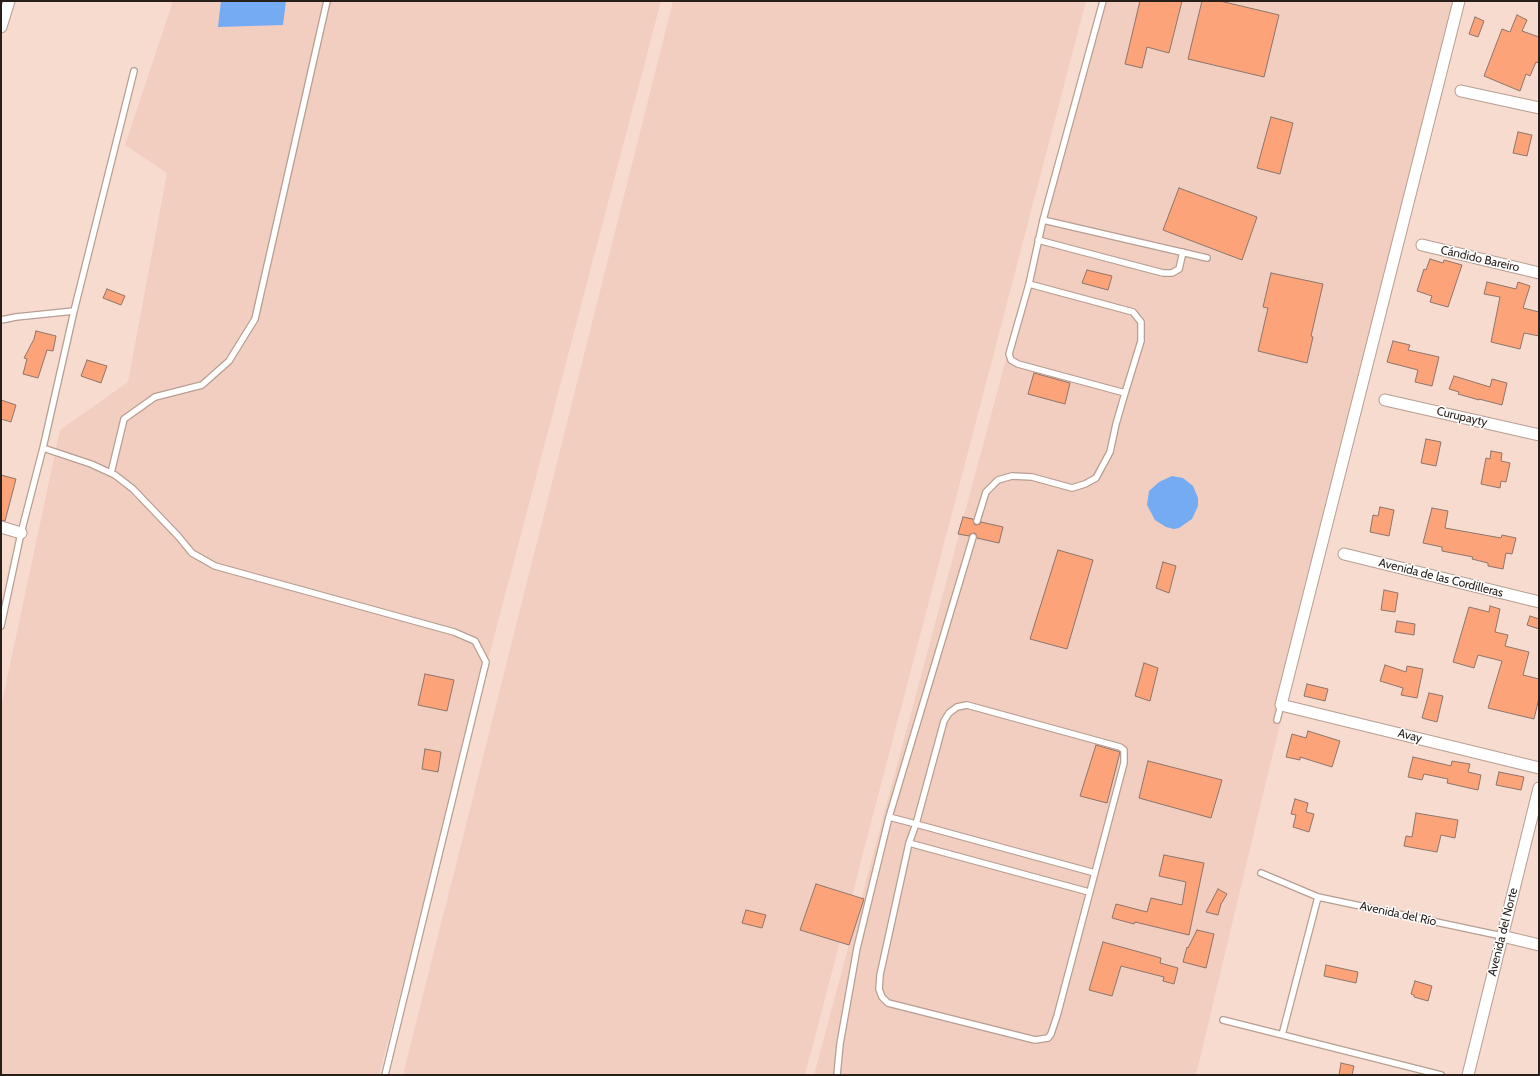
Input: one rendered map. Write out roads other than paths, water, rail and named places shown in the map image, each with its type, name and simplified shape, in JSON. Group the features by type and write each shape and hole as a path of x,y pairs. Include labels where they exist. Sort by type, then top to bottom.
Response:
{"street":[{"path":"1,27 9,1"},
{"path":"1281,705 1459,1"},
{"path":"1461,91 1539,108"},
{"name":"Cándido Bareiro","path":"1422,245 1539,272"},
{"name":"Curupayty","path":"1385,400 1539,435"},
{"path":"1,527 21,533"},
{"name":"Avenida de las Cordilleras","path":"1344,554 1539,602"},
{"name":"Avay","path":"1281,705 1539,768"},
{"name":"Avenida del Norte","path":"1468,1075 1539,788"},
{"name":"Avenida del Río","path":"1502,936 1539,945"}],"lane":[{"path":"111,473 124,419 155,397 202,385 229,361 255,319 327,1"},
{"path":"1103,1 1043,220 1029,284 1009,354 1011,360 1018,364 1125,393"},
{"path":"1,626 21,533 43,448 74,311 134,71"},
{"path":"1043,220 1206,258"},
{"path":"1038,240 1168,273 1172,273 1179,269 1183,252"},
{"path":"977,520 986,492 998,480 1012,476 1032,477 1072,488 1085,484 1096,478 1110,452 1125,393 1141,341 1141,322 1133,312 1029,284"},
{"path":"1,320 16,316 74,311"},
{"path":"43,448 91,464 111,473 133,490 178,536 192,553 215,566 454,632 475,641 486,662 385,1075"},
{"path":"836,1075 857,948 889,817 973,537"},
{"path":"967,705 1120,747 1124,750 1124,764 1057,1016 1051,1034 1048,1038 1035,1040 888,1003 882,998 878,988 880,975 909,843 916,824 944,721 949,712 957,707 967,705"},
{"path":"1277,720 1281,705"},
{"path":"889,817 1095,872"},
{"path":"909,843 1089,892"},
{"name":"Avenida del Río","path":"1260,873 1318,897 1502,936"},
{"path":"1282,1035 1318,897"},
{"path":"1223,1020 1442,1075"}],"water":[{"path":"221,1 286,1 283,25 218,27"},
{"path":"1172,476 1183,478 1193,486 1198,498 1198,506 1192,519 1179,528 1174,529 1166,527 1155,520 1147,505 1149,491 1159,482"}]}
